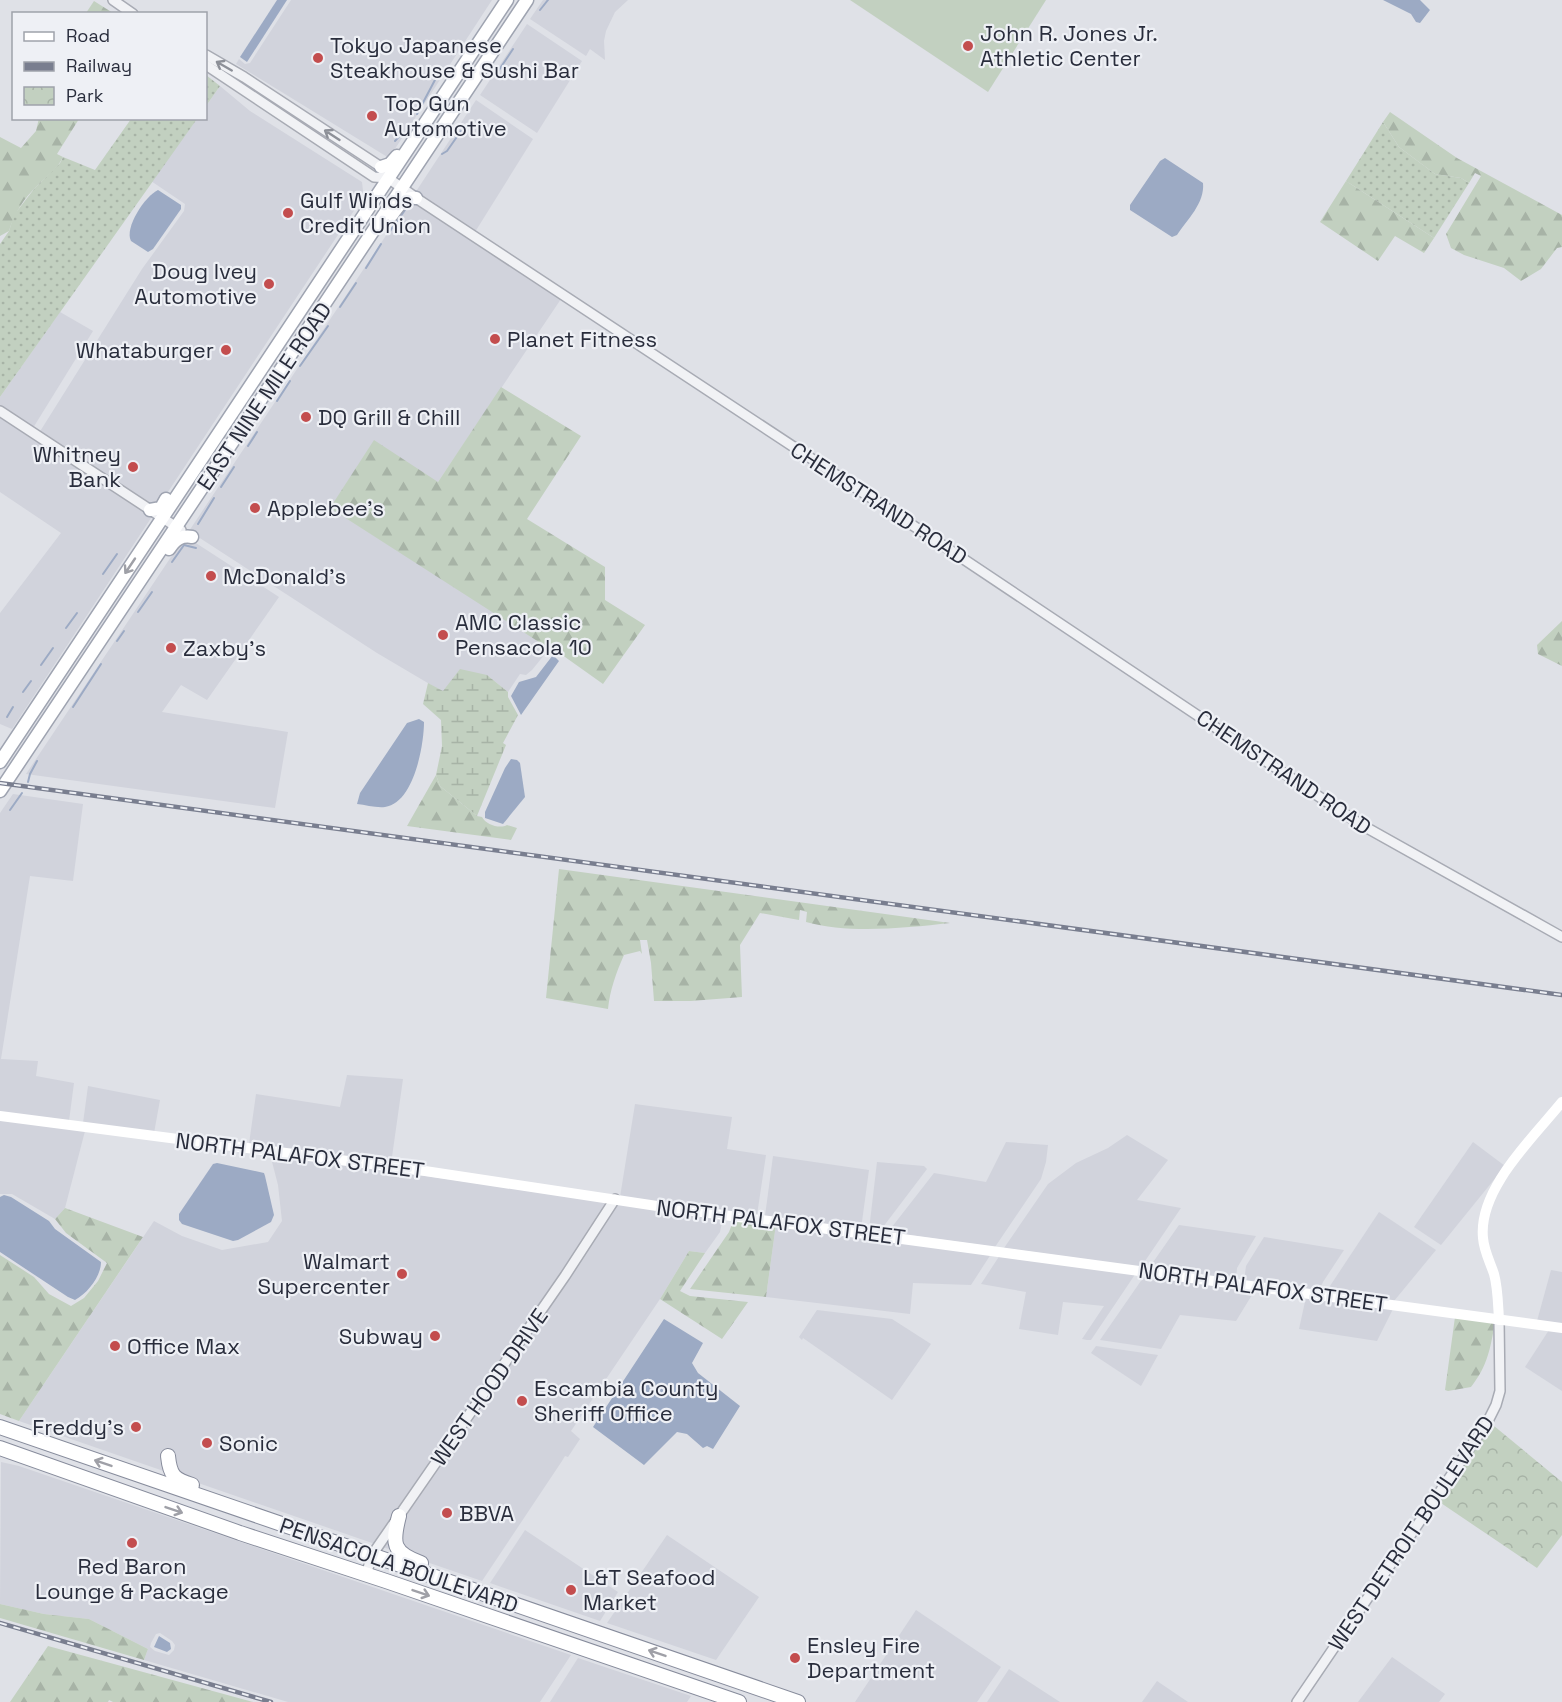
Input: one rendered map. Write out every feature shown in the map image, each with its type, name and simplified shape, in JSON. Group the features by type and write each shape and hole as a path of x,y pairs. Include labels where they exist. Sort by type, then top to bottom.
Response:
{"highway":[{"name":"PENSACOLA BOULEVARD","path":"0,1426 798,1702"},
{"name":"PENSACOLA BOULEVARD","path":"0,1448 206,1522 739,1702"},
{"path":"168,1456 171,1473 177,1480 224,1496 238,1509"},
{"path":"0,1458 117,1490"},
{"path":"27,1458 50,1458 136,1488 148,1490 159,1482"},
{"path":"399,1516 394,1539 398,1550 405,1557 453,1574 481,1593"},
{"path":"206,1522 235,1522 357,1564 366,1563 372,1555"},
{"path":"366,1575 378,1568 391,1570 467,1596 495,1598"},
{"path":"580,1647 617,1653 692,1678 700,1678 712,1672"},
{"path":"701,1689 714,1682 723,1683 777,1702"}],"main road":[{"path":"378,172 396,158 501,0"},
{"name":"EAST NINE MILE ROAD","path":"0,762 507,0"},
{"path":"516,0 518,14"},
{"name":"EAST NINE MILE ROAD","path":"0,791 527,0"},
{"path":"402,188 399,179 404,165 468,70 476,47"},
{"path":"230,446 236,427 386,203 392,190 388,178"},
{"path":"337,286 357,269 399,207 410,197 416,198"},
{"path":"317,305 320,293 350,248 356,228"},
{"path":"278,365 277,358 300,317 301,309"},
{"path":"150,510 161,508 235,397 257,376"},
{"path":"176,527 174,518 177,505 253,393 257,376"},
{"path":"78,674 81,660 162,538 165,524 162,518"},
{"path":"63,697 75,692 172,545 178,538 192,537"},
{"path":"48,719 44,714 44,707 70,665 72,653"},
{"path":"12,774 14,760 38,721 39,713 34,710"},
{"path":"1499,1320 1494,1275 1483,1238 1485,1212 1498,1181 1562,1102"},
{"name":"NORTH PALAFOX STREET","path":"0,1116 245,1147 1562,1328"}],"street":[{"path":"113,0 130,12"},
{"name":"CHEMSTRAND ROAD","path":"207,56 244,77 378,172"},
{"name":"CHEMSTRAND ROAD","path":"207,66 388,178 1352,819 1398,847 1562,937"},
{"path":"0,411 192,537"},
{"name":"WEST HOOD DRIVE","path":"366,1575 372,1555 559,1285 615,1199"},
{"name":"WEST DETROIT BOULEVARD","path":"1297,1702 1496,1405 1500,1391 1499,1320"}],"shaded area":[{"path":"291,0 492,0 389,158 236,64 239,59 245,64 250,63"},
{"path":"543,0 628,0 615,12 606,31 605,60 590,49 586,56 530,19"},
{"path":"527,24 582,61 537,133 480,95"},
{"path":"220,86 250,111 362,182 363,191 361,200 156,510 39,433 142,269 184,211 185,204 151,181 196,120 207,120 207,105"},
{"path":"476,100 533,139 475,232 415,193"},
{"path":"411,198 561,299 438,482 331,508 550,648 532,670 526,675 520,674 508,692 487,675 443,692 377,653 189,531"},
{"path":"60,312 93,331 33,428 0,407 0,397"},
{"path":"0,415 153,515 12,729 0,724 0,613 61,533 0,492"},
{"path":"185,536 279,597 207,700 181,685 162,712 288,732 275,808 26,774"},
{"path":"13,794 83,804 73,881 30,876 1,1059 38,1061 36,1076 74,1083 69,1121 0,1112 0,813"},
{"path":"347,1075 403,1079 391,1164 249,1144 256,1094 340,1107"},
{"path":"88,1086 160,1100 154,1133 83,1123"},
{"path":"635,1104 732,1117 727,1149 766,1155 757,1215 620,1197"},
{"path":"0,1119 85,1131 65,1208 55,1219 12,1194 0,1194"},
{"path":"1127,1135 1168,1160 1137,1200 1181,1208 1141,1267 1004,1248 1048,1184 1076,1163 1108,1148"},
{"path":"1006,1142 1048,1145 1041,1179 995,1247 888,1232 934,1173 986,1182"},
{"path":"1473,1142 1505,1166 1441,1245 1414,1227"},
{"path":"270,1154 608,1202 375,1544 19,1421 154,1221 182,1236 222,1250 268,1242 282,1221 278,1185"},
{"path":"773,1156 869,1170 861,1229 765,1216"},
{"path":"877,1162 924,1166 927,1169 880,1231 869,1230"},
{"path":"616,1204 723,1217 720,1232 705,1253 689,1251 660,1299 571,1431 580,1439 568,1457 565,1456 482,1581 383,1547"},
{"path":"1379,1212 1436,1250 1394,1301 1326,1292"},
{"path":"776,1224 991,1254 971,1285 913,1283 910,1314 766,1297"},
{"path":"1179,1225 1256,1236 1237,1268 1236,1280 1149,1268"},
{"path":"1264,1237 1344,1250 1319,1291 1244,1281 1246,1266"},
{"path":"1000,1255 1136,1273 1091,1340 1087,1340 1082,1339 1104,1306 1063,1302 1058,1335 1019,1329 1026,1292 981,1284"},
{"path":"1551,1270 1562,1272 1562,1325 1537,1321"},
{"path":"1145,1275 1255,1290 1236,1321 1180,1315 1161,1349 1100,1340"},
{"path":"1306,1297 1393,1309 1377,1341 1299,1329"},
{"path":"817,1310 892,1319 931,1344 892,1400 799,1337"},
{"path":"1549,1330 1562,1332 1562,1391 1525,1367"},
{"path":"1096,1346 1158,1355 1141,1386 1091,1353"},
{"path":"1,1462 19,1466 571,1655 540,1702 288,1702 144,1660 148,1649 89,1619 44,1614 0,1604","holes":["160,1633 175,1645 174,1650 169,1655 150,1647 156,1634"]},
{"path":"525,1530 618,1592 600,1621 490,1583"},
{"path":"667,1535 759,1597 716,1660 607,1623"},
{"path":"916,1610 1001,1667 977,1702 855,1702"},
{"path":"1392,1657 1445,1694 1439,1702 1358,1702"},
{"path":"578,1658 691,1696 687,1702 550,1702"},
{"path":"1009,1669 1060,1702 987,1702"},
{"path":"1157,1681 1188,1702 1142,1702"}],"green space":[{"name":"John R. Jones Jr. Athletic Center","path":"850,0 1046,0 988,92"},
{"path":"94,1 111,12 87,12"},
{"path":"207,76 220,86 207,105"},
{"path":"1390,112 1457,158 1562,215 1562,247 1557,248 1541,269 1521,281 1504,268 1464,255 1451,248 1446,234 1481,176 1475,173 1469,183 1461,178 1435,174 1399,147 1383,122"},
{"path":"39,120 78,120 57,154 63,157 61,161 24,201 9,231 0,236 0,137 21,148 36,131"},
{"path":"130,120 196,120 0,397 0,244 9,231 14,215 63,157 95,170"},
{"path":"1383,122 1399,147 1435,174 1461,178 1469,183 1434,238 1346,181"},
{"path":"1346,181 1434,238 1424,253 1395,236 1378,261 1320,222"},
{"path":"501,387 581,436 527,519 605,567 605,600 645,625 603,684 558,652 330,508 374,440 438,482"},
{"path":"1562,621 1562,666 1538,654 1537,645"},
{"path":"460,669 487,675 508,692 508,697 518,715 503,743 506,745 477,816 440,786 436,775 442,746 441,720 423,704 428,683 443,691"},
{"path":"436,775 440,786 477,816 493,825 517,828 511,840 407,826"},
{"path":"559,869 950,923 896,928 840,928 806,922 807,912 800,910 799,920 760,913 740,945 742,997 691,1001 654,1001 647,940 640,940 642,954 640,951 624,955 610,995 608,1009 546,998"},
{"path":"65,1208 143,1237 19,1421 0,1414 0,1255 34,1277 49,1294 71,1306 84,1298 98,1281 107,1263 66,1233 55,1219"},
{"path":"734,1219 776,1224 766,1297 690,1289 729,1232"},
{"path":"689,1251 705,1253 680,1291 690,1296 748,1302 722,1339 660,1299"},
{"path":"1455,1317 1495,1323 1488,1356 1477,1379 1471,1387 1448,1391 1445,1390"},
{"path":"1488,1421 1562,1482 1562,1535 1537,1568 1435,1499"},
{"path":"0,1604 44,1614 89,1619 148,1649 144,1660 0,1618"},
{"path":"48,1646 253,1702 113,1702 109,1700 108,1702 10,1702"}],"water":[{"path":"277,0 287,0 247,62 240,57"},
{"path":"1383,0 1420,0 1430,10 1420,23 1416,22 1411,14"},
{"path":"1165,158 1203,183 1198,204 1177,235 1172,237 1130,210 1130,205 1160,161"},
{"path":"158,190 181,205 181,209 153,249 148,252 131,241 130,228 142,205"},
{"path":"553,655 559,661 521,715 511,696 519,682 536,677"},
{"path":"419,719 424,722 422,744 415,772 403,795 395,803 385,807 357,804 360,793 407,723"},
{"path":"511,759 520,763 525,797 503,824 485,818 485,812"},
{"path":"213,1164 264,1173 274,1215 271,1222 233,1241 182,1224 179,1214"},
{"path":"4,1195 49,1221 55,1229 101,1262 96,1278 80,1297 75,1300 68,1297 0,1252 0,1197"},
{"path":"664,1319 703,1343 692,1363 698,1373 740,1406 713,1449 707,1446 703,1448 687,1434 677,1432 644,1465 593,1427"},
{"path":"159,1636 170,1643 171,1649 167,1652 154,1647"}],"waterway":[{"path":"540,10 548,0"},
{"path":"495,76 513,49"},
{"path":"417,114 436,78"},
{"path":"442,154 447,151 461,131"},
{"path":"395,141 402,133"},
{"path":"390,231 405,210"},
{"path":"366,268 381,244"},
{"path":"340,307 356,283"},
{"path":"300,366 328,326"},
{"path":"277,401 290,381"},
{"path":"248,446 257,432"},
{"path":"221,487 234,467"},
{"path":"198,524 214,498"},
{"path":"172,562 184,545 196,548"},
{"path":"103,574 117,554"},
{"path":"138,612 152,592"},
{"path":"66,628 77,613"},
{"path":"117,641 124,631"},
{"path":"41,665 53,648"},
{"path":"73,707 101,664"},
{"path":"23,692 31,681"},
{"path":"7,717 13,707"},
{"path":"28,782 37,761"},
{"path":"10,810 22,793"}],"railway":[{"path":"0,783 1562,995"},
{"path":"0,1623 271,1702"}],"place":[{"name":"John R. Jones Jr. Athletic Center","path":"968,46"},
{"name":"Tokyo Japanese Steakhouse & Sushi Bar","path":"318,58"},
{"name":"Top Gun Automotive","path":"372,116"},
{"name":"Gulf Winds Credit Union","path":"288,213"},
{"name":"Doug Ivey Automotive","path":"269,284"},
{"name":"Planet Fitness","path":"495,339"},
{"name":"Whataburger","path":"226,350"},
{"name":"DQ Grill & Chill","path":"306,417"},
{"name":"Whitney Bank","path":"133,467"},
{"name":"Applebee's","path":"255,508"},
{"name":"McDonald's","path":"211,576"},
{"name":"AMC Classic Pensacola 10","path":"443,635"},
{"name":"Zaxby's","path":"171,648"},
{"name":"Walmart Supercenter","path":"402,1274"},
{"name":"Subway","path":"435,1336"},
{"name":"Office Max","path":"115,1346"},
{"name":"Escambia County Sheriff Office","path":"522,1401"},
{"name":"Freddy's","path":"136,1427"},
{"name":"Sonic","path":"207,1443"},
{"name":"BBVA","path":"447,1513"},
{"name":"Red Baron Lounge & Package","path":"132,1543"},
{"name":"L&T Seafood Market","path":"571,1590"},
{"name":"Ensley Fire Department","path":"795,1658"}]}
